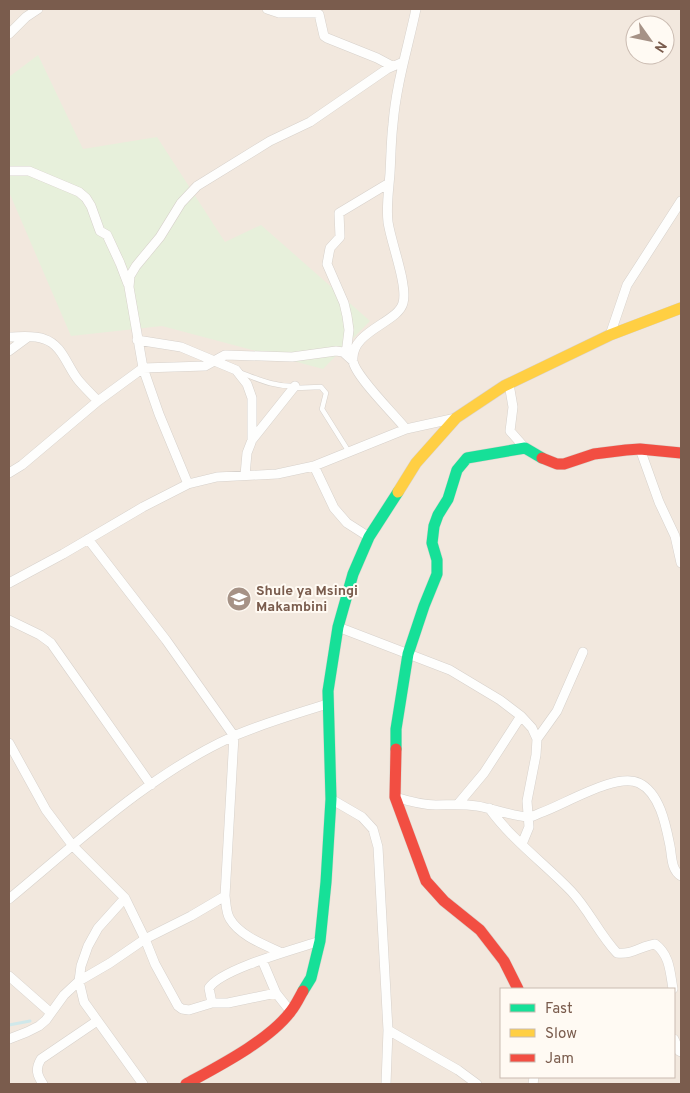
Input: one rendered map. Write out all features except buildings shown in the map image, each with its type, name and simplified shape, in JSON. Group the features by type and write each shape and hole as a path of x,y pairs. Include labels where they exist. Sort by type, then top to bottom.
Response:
{"street":[{"path":"9,34 38,9"},
{"path":"267,9 279,12 319,14 324,36 392,66"},
{"path":"353,361 354,352 361,339 400,310 404,301 402,278 388,222 389,183 393,122 403,62 416,9"},
{"path":"129,286 130,276 136,266 160,237 181,203 197,186 270,141 310,122 392,66 403,62"},
{"path":"9,171 29,171 79,192 91,206 100,231 107,235 129,286 143,368 159,414 188,484"},
{"path":"346,354 348,322 344,303 327,268 328,253 340,237 339,213 389,183"},
{"path":"610,335 627,285 681,200"},
{"path":"186,1084 268,1034 292,1012 311,978 320,941 326,882 330,799 327,704 338,628 353,574 369,537 416,463 456,418 509,384 610,335 681,308"},
{"path":"9,336 43,338 53,344 60,350 79,382 98,401"},
{"path":"9,350 28,337"},
{"path":"137,340 178,346 236,370 247,384 252,398 252,440 245,475"},
{"path":"9,473 22,465 98,401 143,368 205,366 225,355 292,357 336,351 346,354 353,361 358,374 406,429"},
{"path":"509,384 512,407 510,431 525,448 552,463 562,464 594,454 640,449 681,453"},
{"path":"252,440 295,386"},
{"path":"9,583 88,540 143,507 188,484 217,477 277,474 314,466 406,429 456,418"},
{"path":"518,988 504,960 493,945 480,930 444,900 426,881 395,797 396,729 408,654 437,574 437,560 432,543 434,526 438,515 448,499 459,465 467,458 525,448"},
{"path":"640,449 659,502 675,536 681,563"},
{"path":"314,466 334,508 347,523 369,537"},
{"path":"88,540 166,640 234,736 226,846 225,896 229,918 237,928 252,938 282,953"},
{"path":"9,620 40,635 51,643 62,656 151,785"},
{"path":"338,628 450,670 480,687 521,716 532,728 537,739 536,755 527,801 529,827 522,844"},
{"path":"537,739 557,711 583,652"},
{"path":"9,899 151,785 196,757 234,736 327,704"},
{"path":"458,804 484,773 521,716"},
{"path":"9,743 46,810 73,846 125,898 145,938 155,964 178,1006 189,1010 212,1003 228,1003 276,993"},
{"path":"395,797 416,803 435,805 458,804 489,808 529,817 609,783 624,780 638,782 653,795 670,844 675,871 681,876"},
{"path":"330,799 362,816 373,829 378,847 388,1030 386,1084"},
{"path":"489,808 508,833 572,892 608,944 617,953 631,953 647,945 654,944 662,950 667,959 673,988"},
{"path":"9,1038 40,1026 64,995 79,981 110,963 145,938 191,916 225,896"},
{"path":"125,898 98,928 88,946 80,966 79,981 84,1002 143,1084"},
{"path":"212,1003 209,988 212,984 235,971 262,960 320,941"},
{"path":"262,960 276,993 292,1012"},
{"path":"9,976 51,1014"},
{"path":"42,1084 37,1071 41,1059 97,1021"},
{"path":"388,1030 458,1070 477,1084"},
{"path":"675,1041 681,1052"}],"lane":[{"path":"236,370 272,384 295,386 295,388 321,387 326,393 322,409 349,452"}],"shaded area":[{"path":"9,9 681,9 681,1084 9,1084"}],"green space":[{"path":"38,55 83,149 157,137 225,242 261,225 370,321 323,369 162,326 71,336 9,192 9,77"}],"waterway":[{"path":"9,1025 30,1021"}],"traffic: fast":[{"path":"396,749 396,729 408,654 437,574 437,560 432,543 434,526 438,515 448,499 457,470 467,458 525,448 542,458"},
{"path":"303,991 311,978 320,941 326,882 331,799 328,691 338,627 353,574 369,537 398,492"}],"traffic: slow":[{"path":"398,492 416,463 456,418 504,386 610,335 681,308"}],"traffic: jam":[{"path":"542,458 557,464 564,464 594,454 626,450 640,449 681,453"},
{"path":"396,749 395,797 426,881 444,901 480,930 504,961 518,988"},
{"path":"186,1084 213,1070 270,1032 291,1011 303,991"}],"place":[{"name":"Shule ya Msingi Makambini","path":"239,599"}]}
